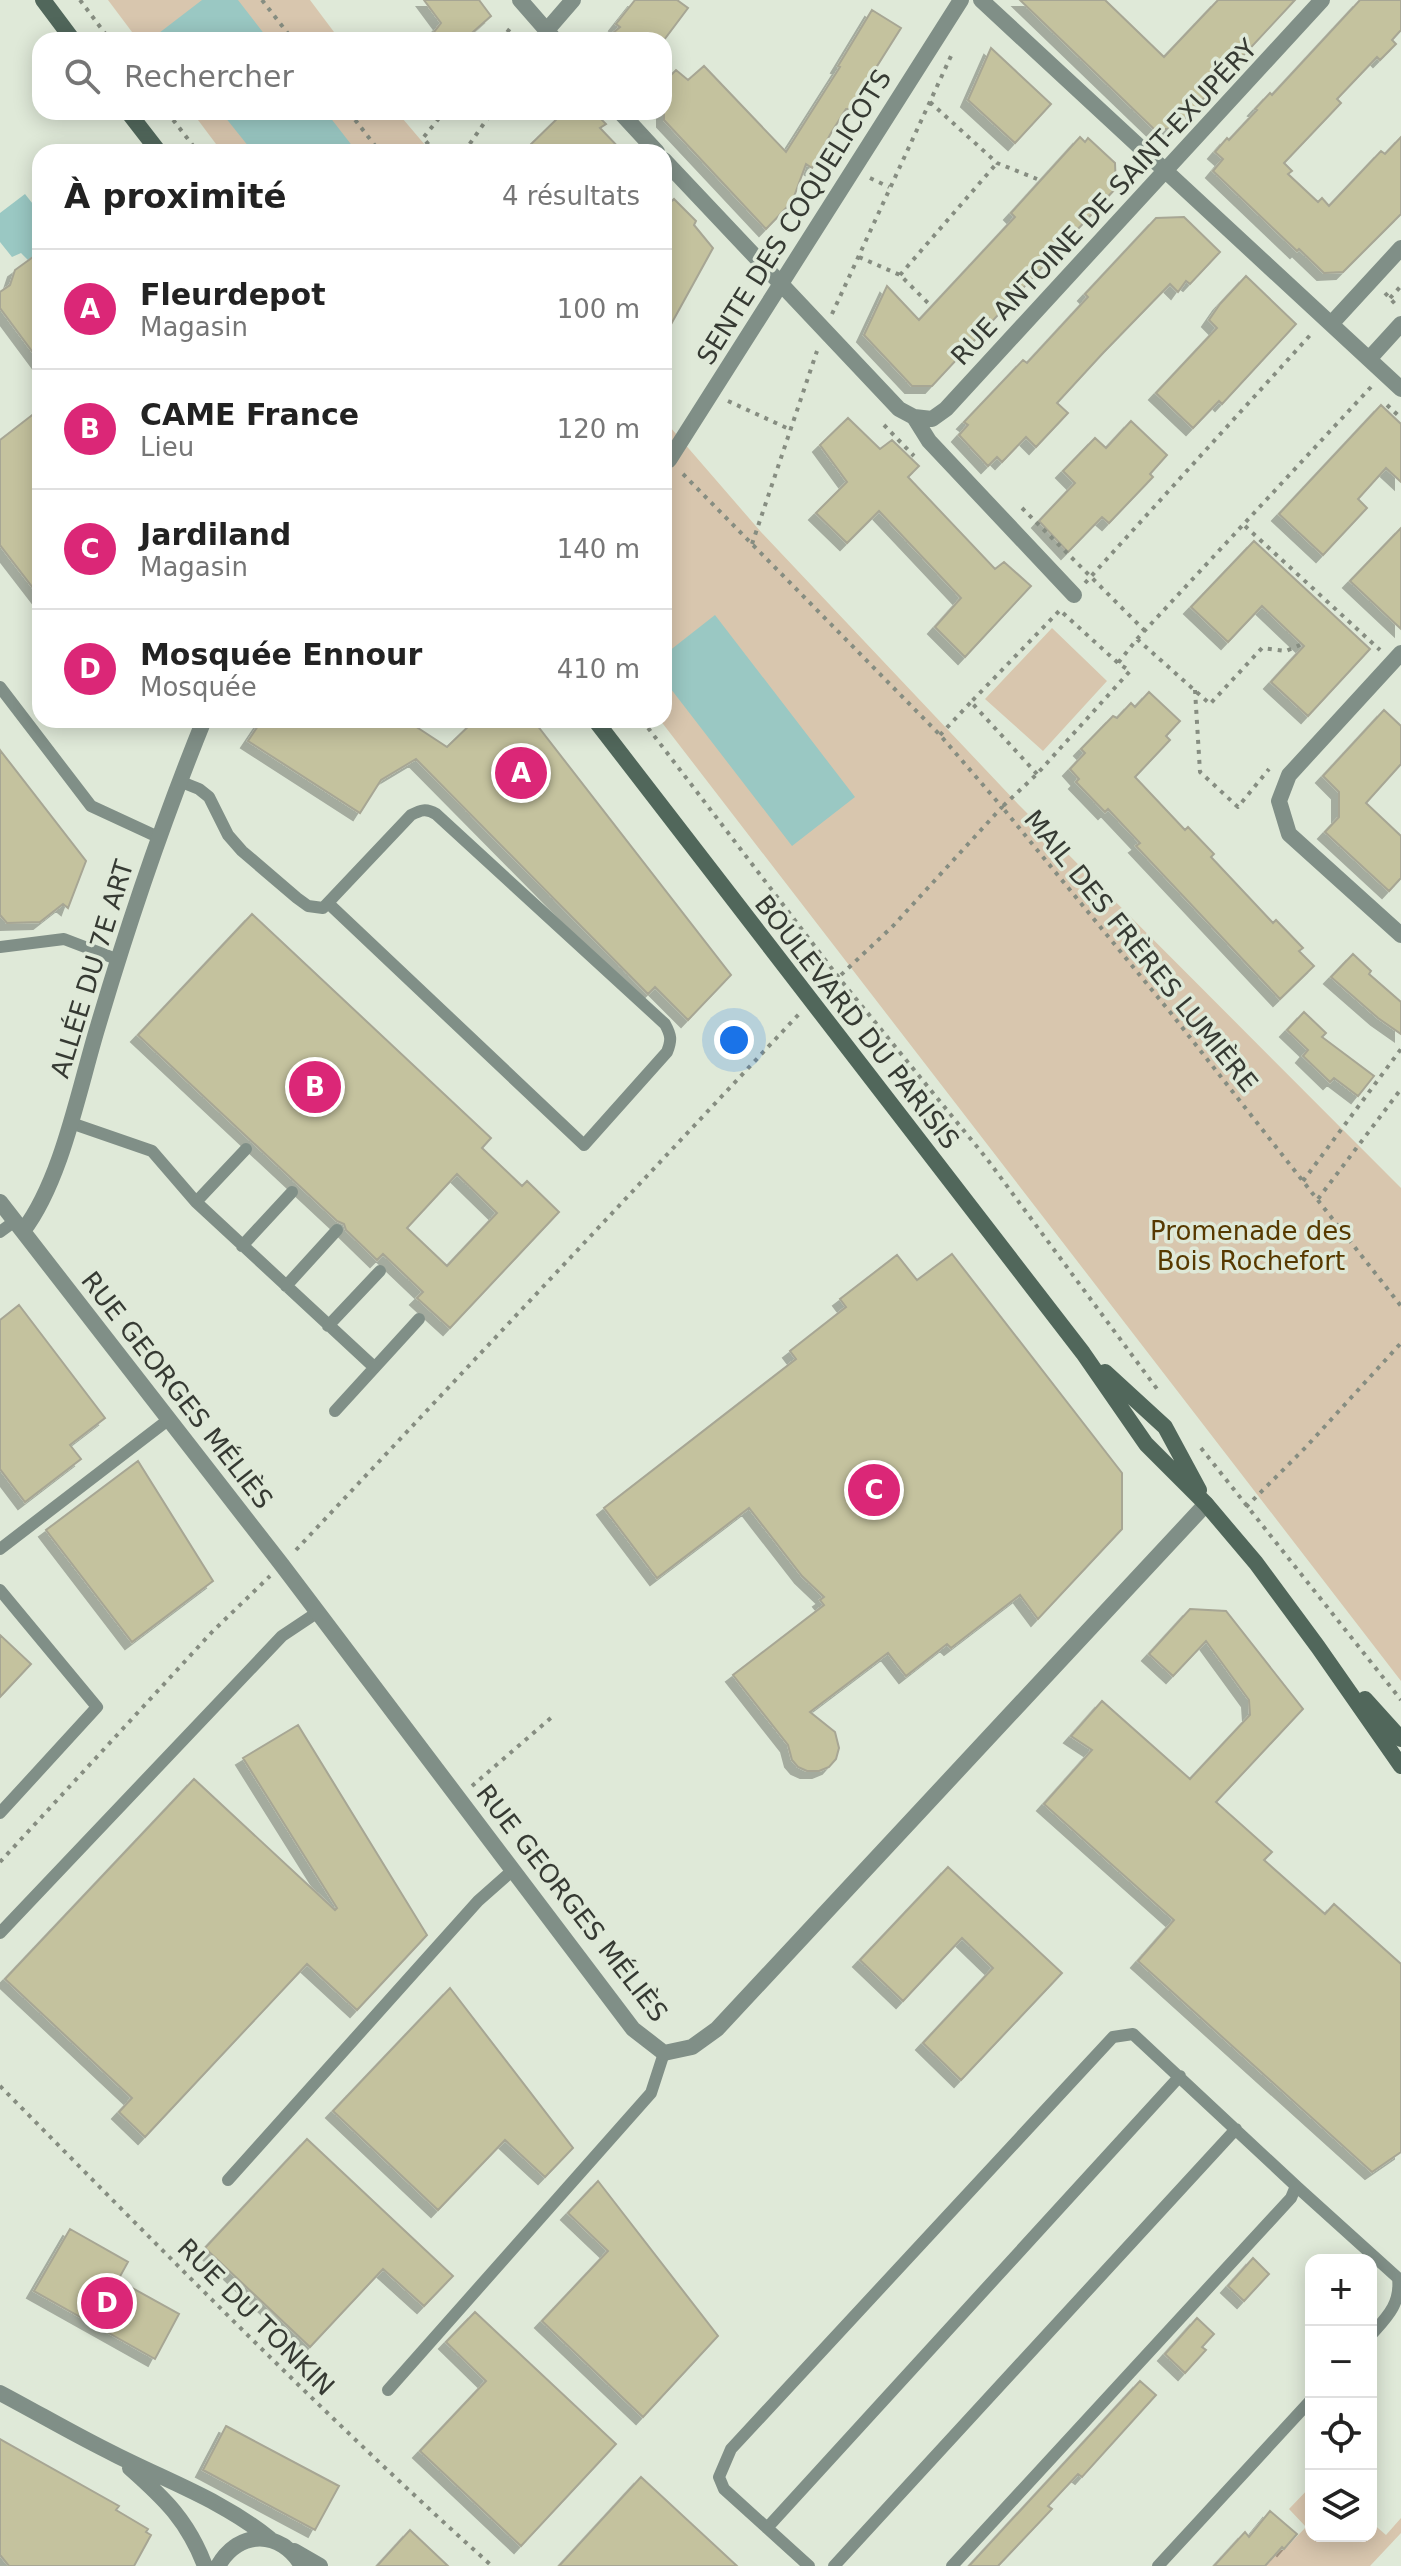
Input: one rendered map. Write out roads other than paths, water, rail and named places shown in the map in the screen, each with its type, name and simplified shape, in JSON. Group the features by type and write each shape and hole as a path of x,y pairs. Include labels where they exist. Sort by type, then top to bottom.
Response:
{"street":[{"path":"43,0 67,32"},
{"path":"520,0 548,32"},
{"path":"553,32 573,0"},
{"name":"SENTE DES COQUELICOTS","path":"672,455 961,0"},
{"path":"981,0 1401,389"},
{"name":"RUE ANTOINE DE SAINT-EXUPÉRY","path":"914,417 932,419 946,409 1322,0"},
{"path":"134,120 153,144"},
{"path":"627,120 650,144"},
{"path":"672,169 899,409 914,417 929,441 1074,595"},
{"path":"1331,324 1401,248"},
{"path":"1369,359 1401,324"},
{"path":"1397,658 1289,775 1279,801 1289,834 1401,935"},
{"name":"ALLÉE DU 7E ART","path":"19,1226 39,1210 71,1123 158,837 201,728"},
{"name":"BOULEVARD DU PARISIS","path":"601,728 1083,1353 1146,1444 1206,1504 1256,1563 1401,1766"},
{"name":"RUE GEORGES MÉLIÈS","path":"0,1202 318,1612 633,2029 664,2053 692,2047 717,2029 1206,1504"},
{"name":"BOULEVARD DU PARISIS","path":"1083,1353 1165,1427 1206,1504"},
{"name":"BOULEVARD DU PARISIS","path":"1318,1647 1401,1739"},
{"path":"0,2393 113,2454 247,2520 296,2555 302,2566"},
{"path":"113,2454 164,2497 179,2514 205,2566"},
{"path":"218,2566 227,2552 240,2543 254,2539 277,2542 320,2566"}],"lane":[{"path":"0,687 91,806 158,837"},
{"path":"179,781 209,797 228,835 297,898 316,908 323,908 411,815 420,810 429,810 665,1024 671,1034 667,1052 584,1145 328,903"},
{"path":"0,947 64,939 119,960"},
{"path":"71,1123 152,1151 196,1202 374,1367"},
{"path":"196,1202 246,1149"},
{"path":"242,1246 292,1192"},
{"path":"0,1232 19,1226"},
{"path":"286,1286 337,1230"},
{"path":"328,1326 380,1271"},
{"path":"335,1411 419,1319"},
{"path":"0,1549 168,1420"},
{"path":"0,1590 97,1707 0,1813"},
{"path":"0,1933 282,1636 318,1612"},
{"path":"228,2180 478,1901 513,1870"},
{"path":"809,2566 724,2489 719,2477 731,2449 1113,2037 1133,2034 1398,2278 1400,2299 1377,2328"},
{"path":"388,2390 651,2093 664,2053"},
{"path":"767,2528 1180,2076"},
{"path":"834,2566 1236,2129"},
{"path":"952,2566 1291,2198 1296,2186"},
{"path":"1158,2566 1305,2407"}],"water":[{"path":"202,0 238,0 263,32 160,32"},
{"path":"227,120 332,120 351,144 247,144"},
{"path":"25,194 32,203 32,257 28,260 21,253 12,257 0,242 0,213"},
{"path":"715,615 855,797 792,846 672,690 672,649"}],"place":[{"name":"Fleurdepot","path":"521,773"},
{"name":"CAME France","path":"315,1087"},
{"name":"Jardiland","path":"874,1490"},
{"name":"Mosquée Ennour","path":"107,2303"}],"park label":[{"name":"Promenade des Bois Rochefort","path":"1251,1246"}]}
